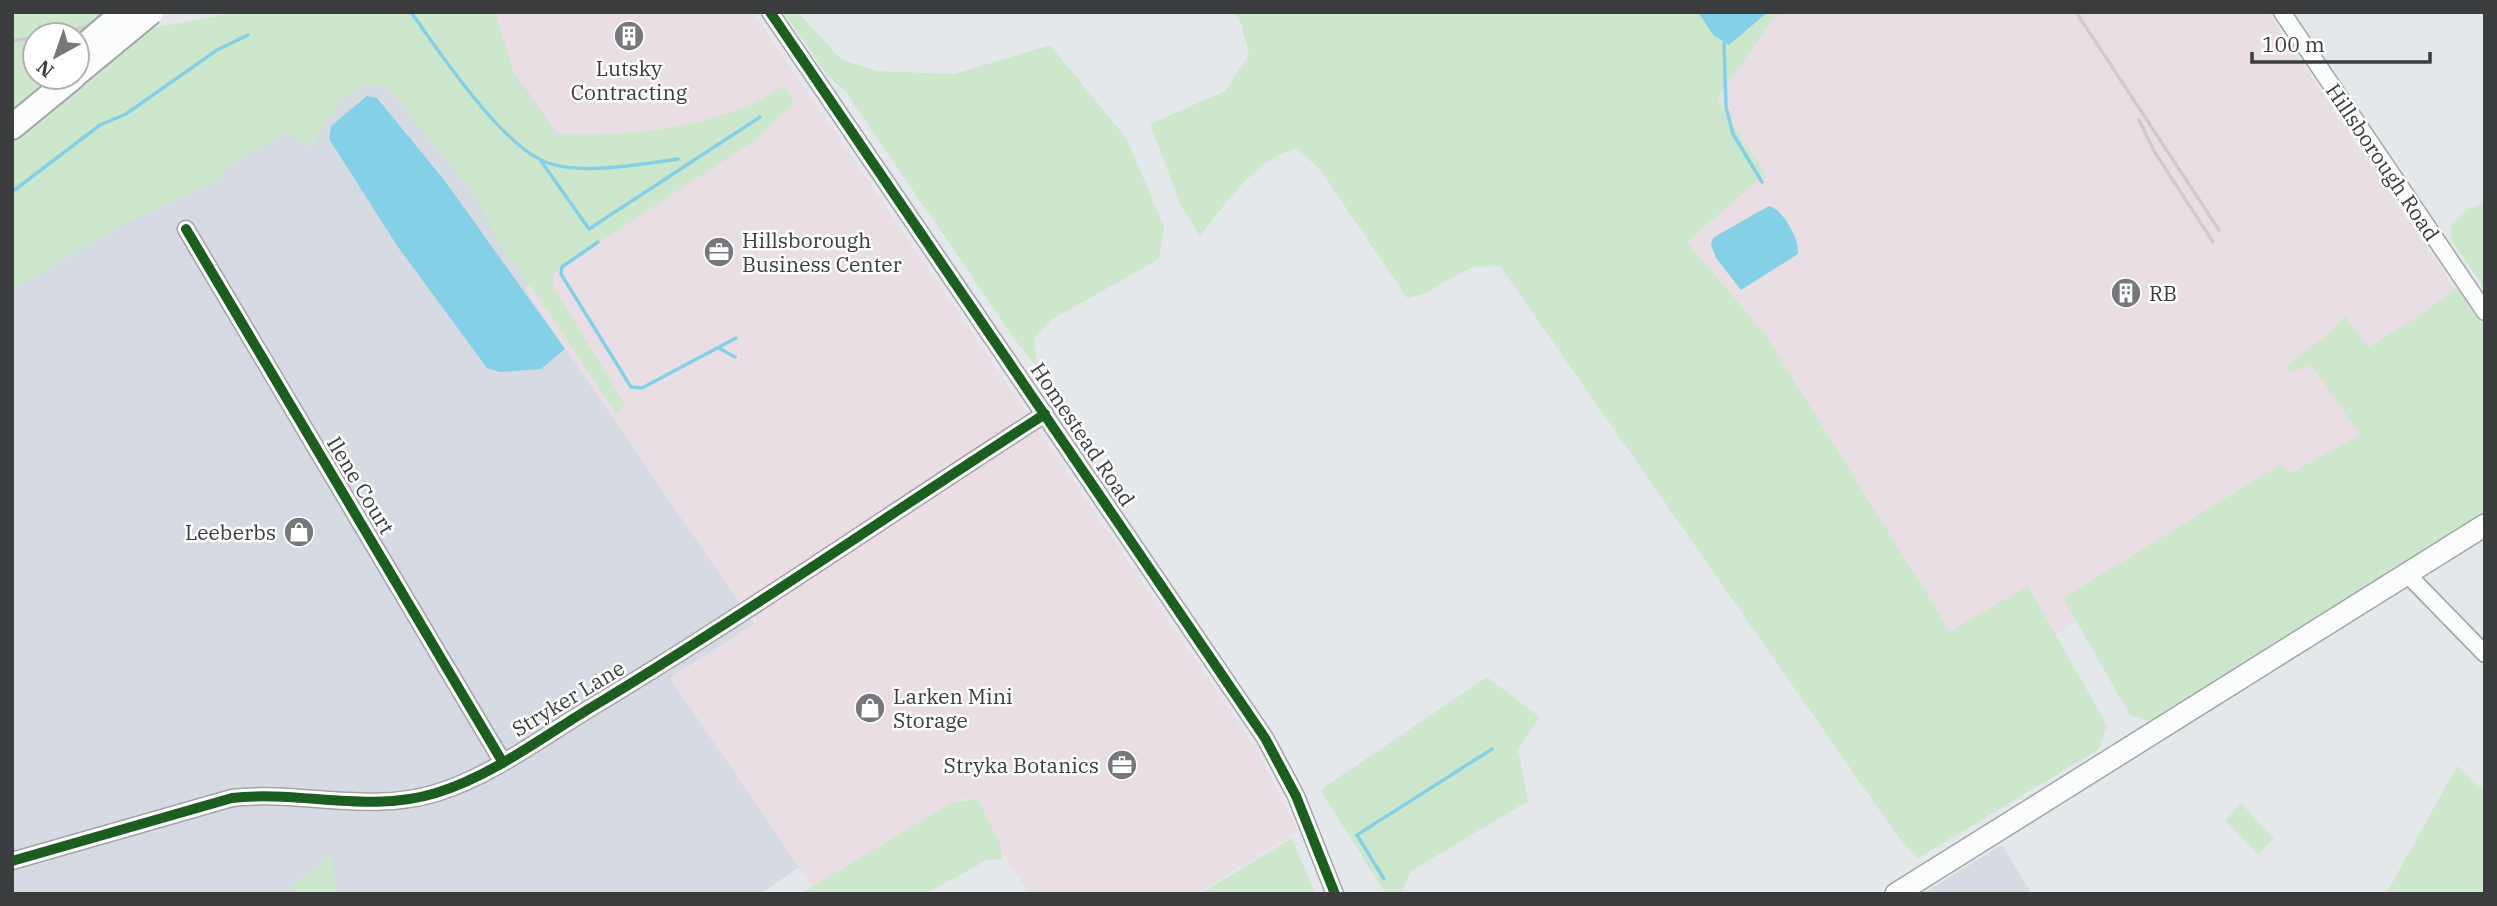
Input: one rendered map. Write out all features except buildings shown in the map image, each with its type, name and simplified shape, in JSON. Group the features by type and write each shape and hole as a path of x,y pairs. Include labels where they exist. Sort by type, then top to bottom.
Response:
{"highway":[{"path":"91,40 124,12"},
{"path":"91,56 151,12"},
{"path":"12,106 38,91"},
{"path":"12,127 48,91"}],"main road":[{"path":"1896,894 2485,525"}],"street":[{"name":"Homestead Road","path":"770,12 1265,738 1305,814 1335,894"},
{"name":"Hillsborough Road","path":"2282,12 2485,312"},
{"name":"Ilene Court","path":"186,229 502,761"},
{"name":"Stryker Lane","path":"12,861 232,798 266,796 362,803 412,799 459,785 660,665 1045,414"},
{"path":"2407,574 2485,654"}],"shaded area":[{"path":"471,12 620,220 525,289 754,624 671,679 799,867 761,894 12,894 12,263"},
{"path":"471,12 753,12 1255,747 1298,831 1196,894 1029,894 967,797 816,892 670,678 754,624 525,289 619,220"},
{"path":"1775,12 2267,12 2485,333 2485,368 1968,689 1675,232 1694,66"},
{"path":"2002,845 2032,894 1922,894"}],"green space":[{"path":"12,12 109,12 91,27 91,21 21,21 21,91 91,91 91,39 238,12 495,12 516,79 556,134 615,134 675,127 732,111 785,85 794,103 758,138 555,272 552,284 625,404 616,414 536,293 499,244 477,198 388,88 364,84 340,100 312,146 303,144 287,131 222,170 220,180 124,224 12,290"},
{"path":"783,12 798,12 842,60 877,71 954,74 1050,45 1127,139 1164,227 1159,259 1051,320 1034,338 1037,367 1018,344 845,91 828,76"},
{"path":"1233,12 1785,12 1775,17 1717,99 1765,174 1687,242 1765,334 1950,631 2028,586 2107,725 2099,749 1917,859 1896,834 1500,266 1472,267 1423,294 1407,298 1321,171 1297,148 1268,162 1255,172 1200,236 1181,206 1150,124 1225,91 1249,54 1241,23"},
{"path":"2485,203 2485,289 2451,240 2451,226 2469,208"},
{"path":"2457,287 2485,329 2485,512 2149,721 2130,715 2063,598 2281,464 2291,473 2360,435 2311,364 2290,373 2286,365 2329,334 2345,315 2368,347 2425,312"},
{"path":"1487,677 1540,717 1518,749 1528,801 1411,871 1401,894 1386,894 1320,790"},
{"path":"2457,766 2485,791 2485,894 2386,894"},
{"path":"978,799 999,841 1003,859 987,860 925,894 800,894 951,803"},
{"path":"2241,803 2274,839 2258,854 2225,821"},
{"path":"1292,838 1315,894 1200,894"},
{"path":"331,856 338,894 293,894 294,883"}],"water":[{"path":"1698,12 1768,12 1729,45 1714,36"},
{"path":"367,96 377,98 445,181 565,349 541,369 500,372 487,368 398,247 329,139 331,126"},
{"path":"1769,206 1780,213 1790,226 1798,254 1741,290 1716,258 1711,245 1713,238"}],"waterway":[{"path":"411,12 488,114 506,134 541,160 572,168 590,168 678,159"},
{"path":"12,192 100,125 126,114 217,50 248,35"},
{"path":"1724,43 1726,107 1733,134 1762,182"},
{"path":"541,161 589,229 760,117"},
{"path":"598,242 562,267 561,274 631,387 642,388 736,338"},
{"path":"719,348 735,357"},
{"path":"1384,879 1357,835 1492,749"}],"railway":[{"path":"91,26 165,12"},
{"path":"2076,12 2219,230"},
{"path":"12,41 21,39"},
{"path":"2139,120 2154,151 2213,242 2211,238"}],"cycle path":[{"path":"770,12 1265,738 1296,796 1335,894"},
{"path":"186,229 502,761"},
{"path":"12,861 232,798 258,796 385,802 436,793 458,785 521,752 658,666 1045,414"}],"place":[{"name":"Lutsky Contracting","path":"629,36"},
{"name":"Hillsborough Business Center","path":"719,252"},
{"name":"RB","path":"2126,293"},
{"name":"Leeberbs","path":"299,532"},
{"name":"Larken Mini Storage","path":"870,708"},
{"name":"Stryka Botanics","path":"1122,765"}]}
